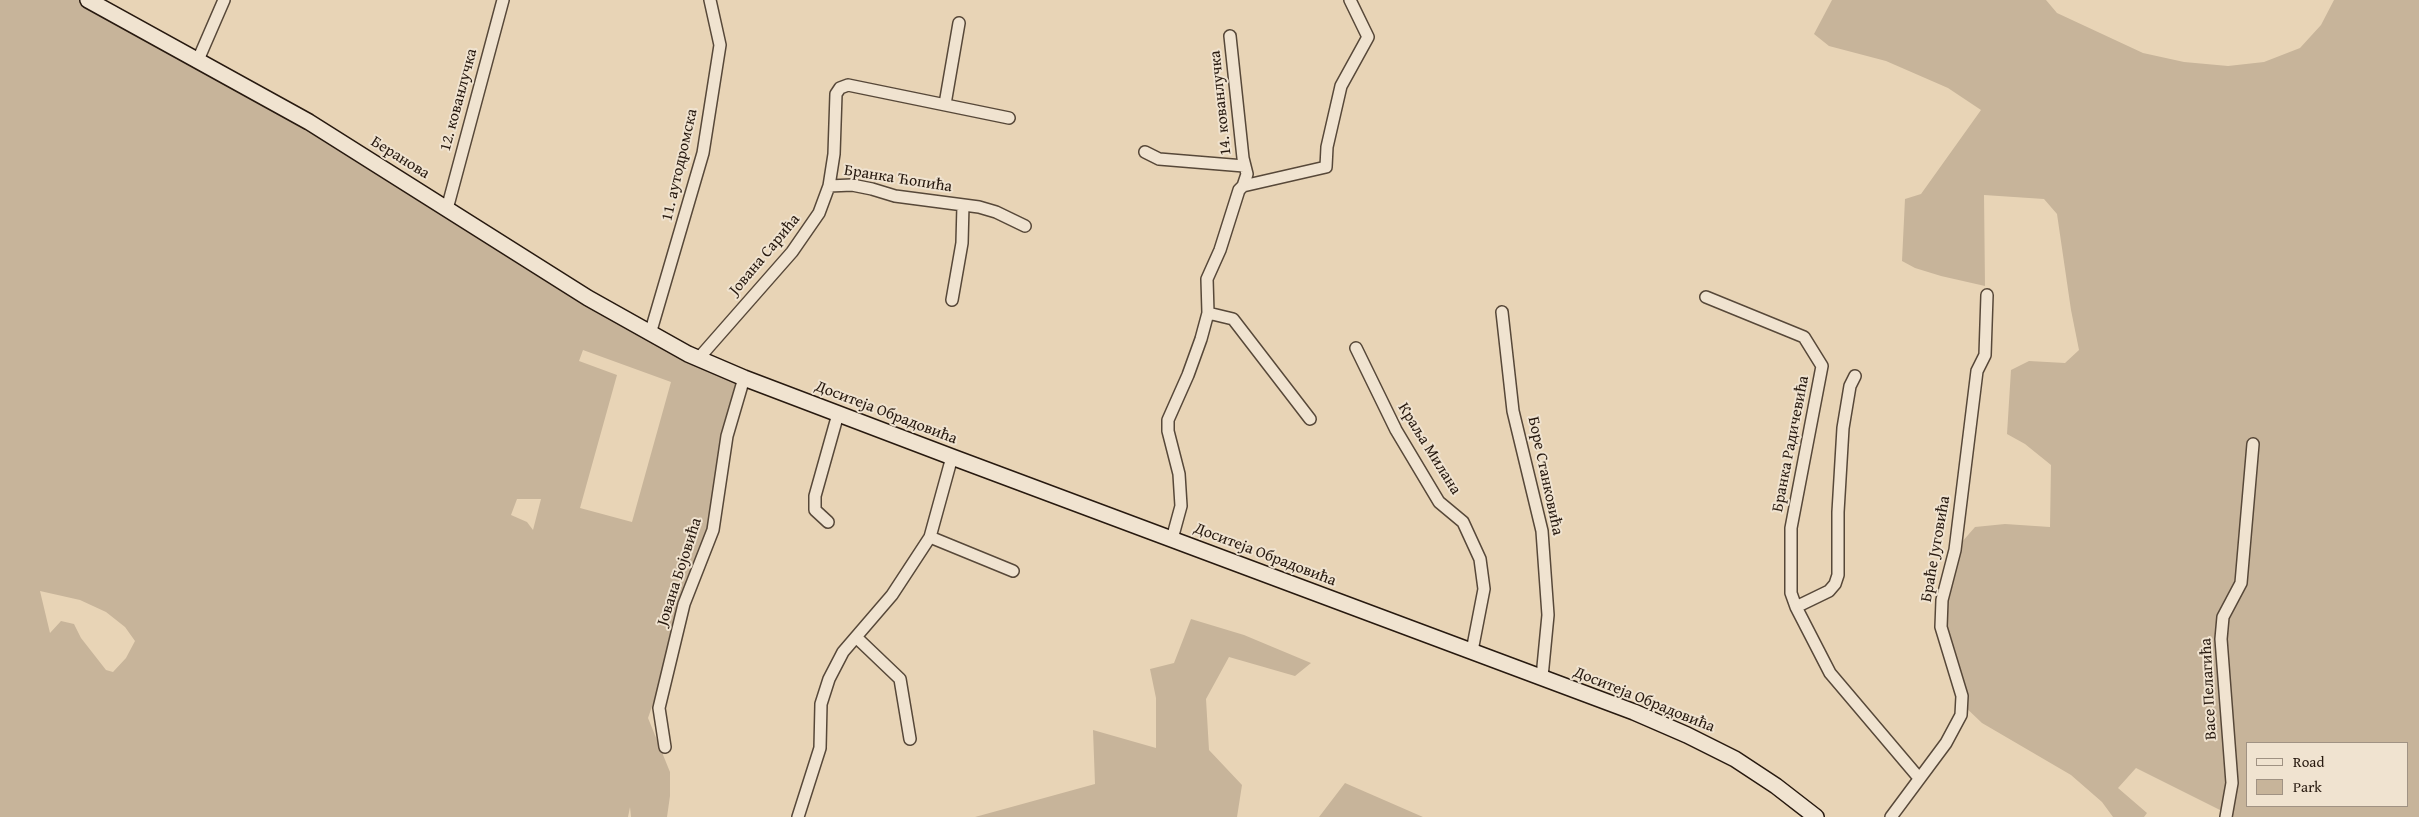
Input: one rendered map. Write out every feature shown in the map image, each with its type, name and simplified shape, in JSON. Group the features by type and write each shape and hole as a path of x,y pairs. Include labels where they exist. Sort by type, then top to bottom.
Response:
{"main road":[{"name":"Беранова","path":"88,0 309,122 650,334 693,356"},
{"name":"Доситеја Обрадовића","path":"693,356 838,414 1634,712 1711,746 1754,771 1816,817"}],"street":[{"path":"198,60 224,0"},
{"name":"12. кованлучка","path":"447,209 503,0"},
{"name":"11. аутодромска","path":"650,334 704,153 720,45 710,0"},
{"path":"1243,186 1326,167 1327,147 1341,86 1368,37 1350,0"},
{"path":"946,104 959,23"},
{"name":"14. кованлучка","path":"1172,539 1181,506 1179,474 1168,431 1168,420 1188,375 1208,313 1206,279 1220,250 1239,190 1243,186 1247,174 1244,166 1230,36"},
{"name":"Јована Сарића","path":"693,356 792,252 811,227 829,186 834,154 836,94 840,88 848,85 1009,118"},
{"name":"14. кованлучка","path":"1145,152 1159,158 1244,166"},
{"name":"Бранка Ћопића","path":"829,186 852,185 895,196 963,205 996,212 1025,226"},
{"name":"Бранка Ћопића","path":"952,300 962,243 963,205"},
{"name":"Браће Југовића","path":"1891,817 1946,743 1961,715 1962,696 1941,627 1942,600 1955,550 1977,371 1985,355 1986,295"},
{"name":"Бранка Радичевића","path":"1706,298 1804,337 1822,366 1791,528 1790,593 1830,674 1919,778"},
{"name":"Боре Станковића","path":"1502,312 1514,411 1542,531 1548,615 1542,677"},
{"path":"1208,313 1233,319 1310,419"},
{"name":"Краља Милана","path":"1356,348 1396,430 1439,502 1463,522 1480,559 1484,589 1472,651"},
{"path":"1796,607 1829,591 1838,575 1842,436 1846,402 1855,376"},
{"name":"Јована Бојовића","path":"665,747 659,708 684,604 713,530 727,436 744,378"},
{"path":"828,522 815,510 815,496 838,414"},
{"name":"Васе Пелагића","path":"2226,817 2232,783 2220,639 2223,617 2241,583 2253,444"},
{"path":"798,817 820,748 821,704 829,679 843,652 892,595 930,537 952,457"},
{"path":"930,537 1014,570"},
{"path":"856,637 900,679 910,738"}],"green space":[{"path":"0,0 96,0 588,298 744,378 713,530 648,718 670,772 670,796 667,817 631,817 630,807 628,817 0,817","holes":["583,350 671,382 632,522 580,508 617,375 579,361","517,499 541,499 533,530 527,522 511,515","40,591 80,600 106,612 125,627 135,641 126,658 113,672 106,670 81,638 74,624 61,621 50,633"]},
{"path":"1832,0 2046,0 2057,13 2143,53 2184,62 2228,66 2264,62 2300,48 2321,25 2334,0 2419,0 2419,817 2226,817 2226,813 2136,768 2118,788 2147,813 2144,817 2113,817 2102,802 2071,775 1982,723 1962,704 1942,600 1955,550 1975,527 2005,524 2050,527 2051,465 2025,444 2007,434 2011,370 2029,361 2065,363 2079,350 2071,310 2057,214 2044,199 1984,195 1985,286 1941,276 1915,268 1902,261 1905,199 1921,194 1981,110 1948,88 1886,61 1829,46 1814,34"},
{"path":"1191,619 1244,635 1311,663 1295,676 1229,657 1206,699 1209,750 1242,785 1237,817 975,817 1095,784 1093,730 1156,748 1156,698 1150,669 1174,663"},
{"path":"1345,783 1423,817 1319,817"}]}
